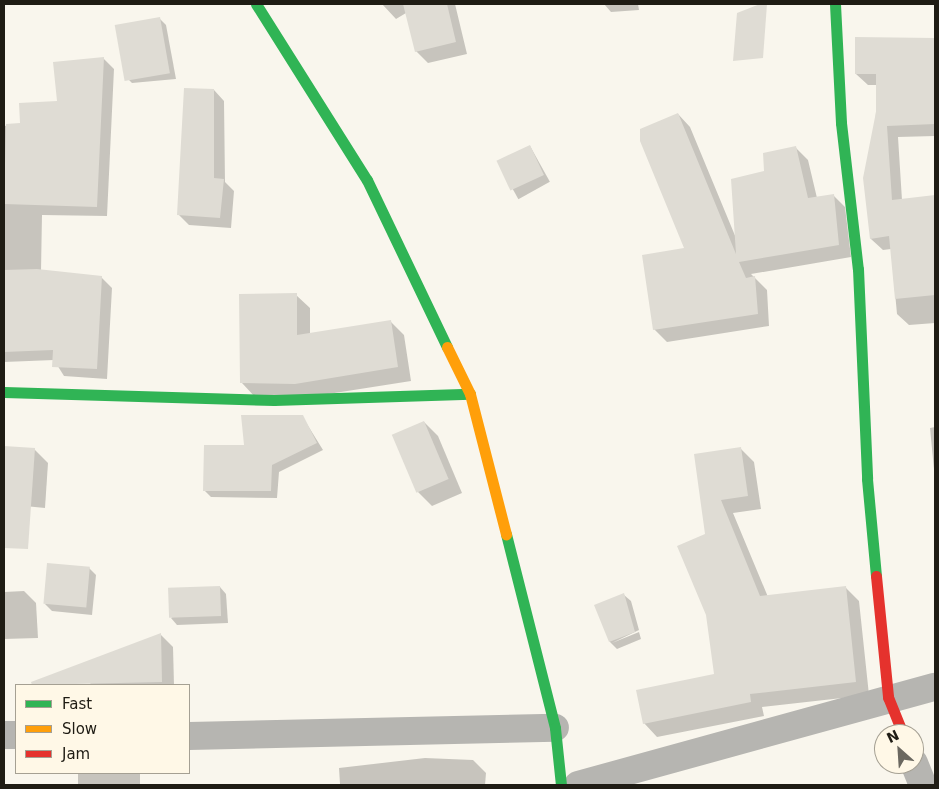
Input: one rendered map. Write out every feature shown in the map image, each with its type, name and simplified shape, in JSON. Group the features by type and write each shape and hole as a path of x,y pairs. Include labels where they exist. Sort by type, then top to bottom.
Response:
{"street":[{"path":"256,4 367,180 470,394 555,728 561,785"},
{"path":"835,4 841,123 858,269 867,479 888,697 899,724"},
{"path":"4,392 274,400 470,394"},
{"path":"578,785 888,697 935,687"},
{"path":"190,736 555,728"}],"building":[{"path":"403,4 447,4 456,42 415,52"},
{"path":"760,4 767,4 763,58 733,61 737,13"},
{"path":"160,17 170,73 125,81 115,25"},
{"path":"855,37 935,38 935,124 887,126 892,200 935,195 935,295 895,299 889,236 870,239 863,178 876,112 876,74 855,74"},
{"path":"104,57 97,207 4,204 6,124 20,123 19,103 57,101 53,62"},
{"path":"184,88 214,89 214,178 224,179 220,218 177,215"},
{"path":"678,113 736,254 731,179 764,171 763,153 796,146 808,198 834,194 839,245 739,262 746,278 755,276 758,314 653,330 642,255 684,248 640,141 640,129"},
{"path":"530,145 544,175 510,191 496,161"},
{"path":"37,269 102,276 97,369 52,367 53,350 4,352 4,270"},
{"path":"297,293 297,335 391,320 398,367 295,384 240,383 239,294"},
{"path":"241,415 303,415 317,443 272,465 271,491 203,491 204,445 244,445"},
{"path":"424,421 449,479 416,493 392,435"},
{"path":"4,446 35,448 28,549 4,548"},
{"path":"741,447 748,496 721,500 760,596 846,586 856,682 750,694 751,702 643,724 636,690 714,674 706,615 677,546 705,534 694,454"},
{"path":"47,563 90,567 86,608 43,604"},
{"path":"220,586 221,616 169,618 168,588"},
{"path":"624,593 635,632 609,642 594,605"},
{"path":"161,633 162,682 32,684 31,682"}],"traffic: fast":[{"path":"256,4 367,180 447,347"},
{"path":"835,4 841,123 858,269 867,479 876,576"},
{"path":"4,392 274,400 470,394"},
{"path":"506,534 555,728 561,785"}],"traffic: slow":[{"path":"447,347 470,394 506,534"}],"traffic: jam":[{"path":"876,576 888,697 899,724"}]}
